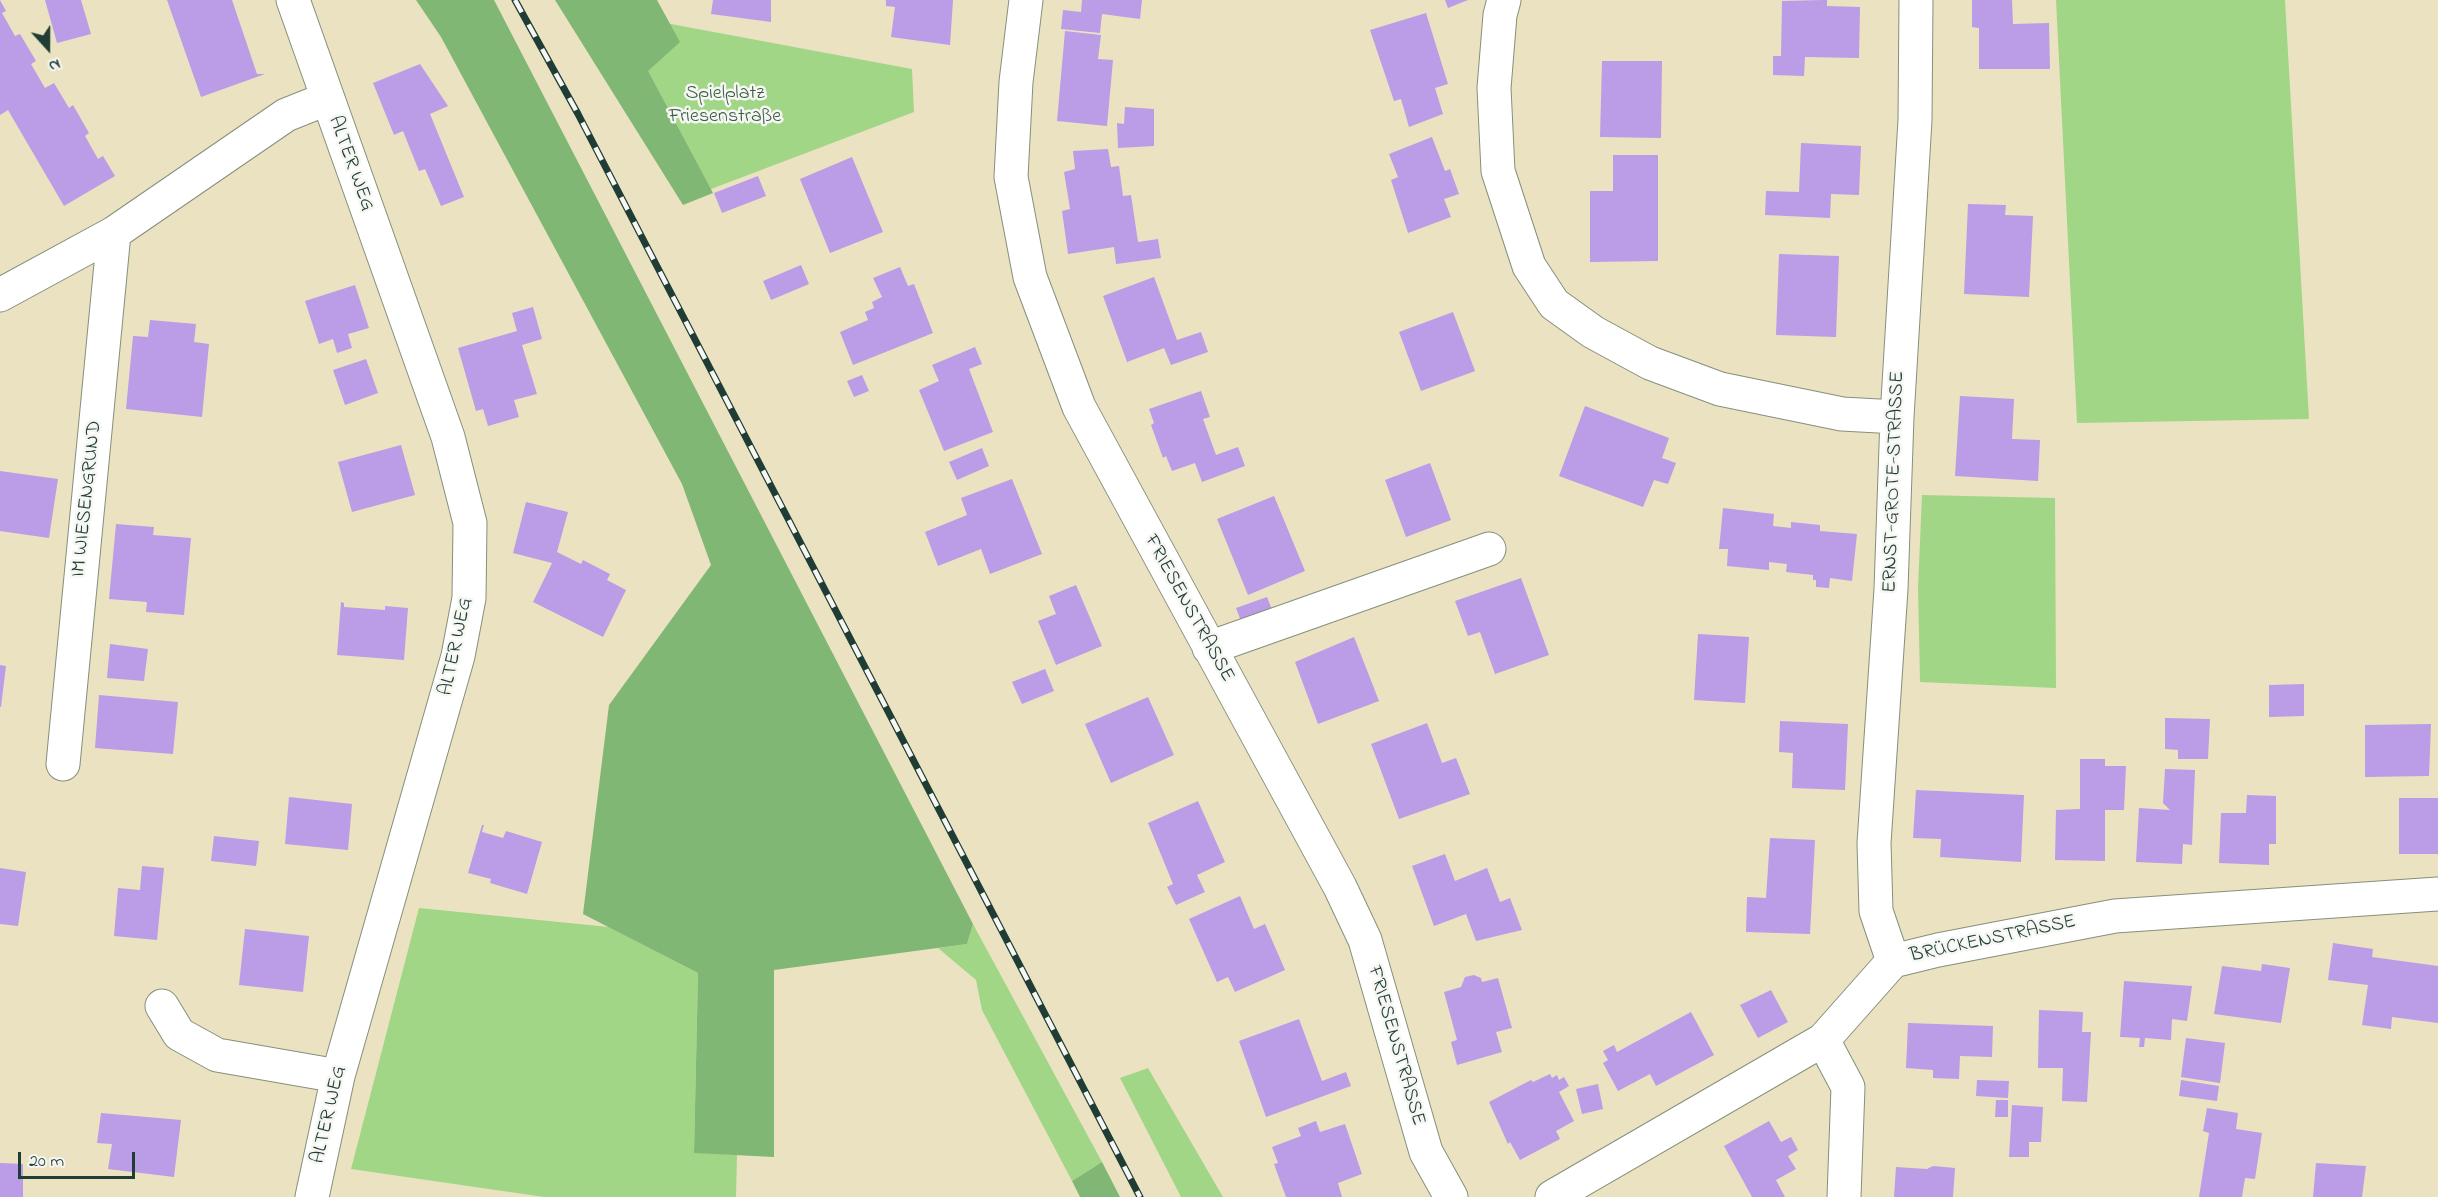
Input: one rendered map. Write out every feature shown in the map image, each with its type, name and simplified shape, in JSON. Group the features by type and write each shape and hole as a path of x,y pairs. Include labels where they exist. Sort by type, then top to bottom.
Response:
{"street":[{"name":"ALTER WEG","path":"293,0 326,99 448,437 470,523 470,598 458,656 338,1076 312,1197"},
{"name":"FRIESENSTRASSE","path":"1026,0 1016,82 1011,177 1030,277 1079,407 1340,887 1365,940 1426,1152 1451,1197"},
{"path":"1504,0 1500,15 1494,88 1498,171 1529,266 1554,304 1593,332 1650,363 1720,389 1842,414 1897,417"},
{"name":"ERNST-GROTE-STRASSE","path":"1893,961 1876,910 1874,843 1891,589 1897,417 1915,120 1916,0"},
{"path":"0,295 114,233 286,115 326,99"},
{"name":"IM WIESENGRUND","path":"63,764 114,233"},
{"path":"1209,648 1489,549"},
{"name":"BRÜCKENSTRASSE","path":"1552,1197 1823,1040 1893,961 1938,950 2115,916 2438,894"},
{"path":"162,1006 179,1034 217,1055 338,1076"},
{"path":"1823,1040 1848,1087 1844,1197"}],"green space":[{"path":"416,0 494,0 973,924 967,944 774,970 774,1157 694,1153 698,973 583,914 609,705 711,565 682,484 441,37"},
{"path":"555,0 657,0 680,42 648,71 713,193 683,205"},
{"path":"2056,0 2285,0 2309,419 2077,423"},
{"name":"Spielplatz Friesenstraße","path":"596,10 912,69 914,112 690,197"},
{"path":"1922,495 2055,498 2056,688 1920,682 1918,588"},
{"path":"419,908 609,927 698,973 694,1152 737,1155 736,1197 544,1197 351,1169"},
{"path":"973,924 1102,1162 1072,1181 982,1010 976,980 938,948 967,944"},
{"path":"1148,1068 1223,1197 1181,1197 1120,1078"},
{"path":"1102,1162 1120,1197 1080,1197 1072,1181"}],"building":[{"path":"0,0 6,11 2,13 15,36 20,34 36,61 31,64 45,88 54,83 69,108 73,105 89,133 85,136 98,159 103,156 115,176 64,206 8,110 0,115"},
{"path":"45,0 81,0 91,34 57,43"},
{"path":"167,0 232,0 257,74 265,74 201,97"},
{"path":"713,0 771,0 771,22 711,14"},
{"path":"886,0 953,0 950,45 891,37 895,7 886,6"},
{"path":"1082,0 1142,0 1140,19 1102,14 1100,33 1061,29 1063,10 1081,12"},
{"path":"1445,0 1468,0 1448,8"},
{"path":"1827,0 1827,6 1860,7 1859,58 1805,57 1804,76 1773,75 1773,56 1781,56 1782,1"},
{"path":"1972,0 2012,0 2013,24 2049,23 2050,69 1979,69 1979,28 1972,27"},
{"path":"1426,13 1448,84 1435,88 1443,114 1409,127 1401,99 1394,101 1370,30"},
{"path":"1065,31 1101,35 1098,59 1113,60 1107,126 1057,121"},
{"path":"1602,61 1662,61 1661,138 1600,137"},
{"path":"420,64 448,106 430,114 464,197 441,206 425,169 419,171 403,131 394,135 373,83"},
{"path":"1125,107 1154,109 1154,146 1118,148 1117,123 1124,124"},
{"path":"1432,137 1445,171 1450,169 1459,194 1444,199 1451,217 1408,233 1391,180 1398,177 1389,154"},
{"path":"1801,143 1861,146 1859,195 1831,194 1830,218 1765,215 1766,191 1799,192"},
{"path":"1108,149 1111,167 1119,166 1123,196 1131,195 1138,242 1158,239 1161,258 1116,264 1114,247 1068,254 1062,211 1070,209 1064,172 1075,169 1073,151"},
{"path":"1613,155 1658,155 1658,261 1590,262 1590,191 1613,191"},
{"path":"852,157 883,232 830,253 800,179"},
{"path":"758,176 766,196 722,213 714,193"},
{"path":"1968,204 2006,205 2005,215 2033,216 2029,297 1964,294"},
{"path":"1779,254 1839,256 1836,337 1776,335"},
{"path":"801,265 809,284 771,300 763,281"},
{"path":"900,267 908,286 914,284 933,333 853,365 840,332 868,320 865,312 874,308 872,302 882,297 873,278"},
{"path":"1154,277 1177,340 1201,332 1208,352 1171,365 1164,348 1127,362 1103,296"},
{"path":"355,285 369,328 348,334 352,348 337,353 333,339 319,344 305,301"},
{"path":"533,307 542,339 522,345 537,394 514,400 519,417 488,426 483,409 476,411 458,348 517,331 512,313"},
{"path":"1453,312 1475,371 1421,391 1399,332"},
{"path":"150,320 196,324 194,342 209,344 202,417 126,409 133,336 148,337"},
{"path":"975,347 982,364 969,369 993,432 944,451 919,390 939,381 932,365"},
{"path":"366,359 378,393 345,405 333,370"},
{"path":"862,375 869,391 854,397 847,381"},
{"path":"1201,391 1210,417 1203,419 1216,455 1238,447 1245,466 1202,482 1195,463 1172,471 1166,456 1163,458 1151,425 1154,423 1149,409"},
{"path":"1960,396 2014,399 2012,439 2040,440 2038,481 1955,476"},
{"path":"1585,406 1669,438 1662,458 1676,463 1668,484 1654,480 1643,507 1559,476"},
{"path":"401,445 415,495 352,512 338,462"},
{"path":"982,448 989,466 957,480 949,462"},
{"path":"1430,463 1451,520 1406,537 1385,480"},
{"path":"0,471 58,479 49,538 0,531"},
{"path":"1012,479 1042,554 990,574 981,549 938,566 925,532 967,515 961,498"},
{"path":"1274,496 1305,571 1248,595 1217,519"},
{"path":"526,502 568,512 557,552 581,564 583,560 610,574 607,580 626,590 603,637 533,602 552,563 513,553"},
{"path":"1723,508 1774,514 1773,526 1791,528 1791,522 1820,525 1820,531 1857,534 1852,581 1830,578 1829,588 1816,587 1813,575 1786,572 1787,564 1769,562 1769,570 1727,566 1728,549 1719,549"},
{"path":"116,524 154,527 153,535 191,538 184,615 146,612 147,602 109,599"},
{"path":"1521,578 1549,655 1495,674 1480,632 1468,636 1455,601"},
{"path":"1076,585 1102,646 1056,665 1038,621 1056,614 1049,596"},
{"path":"1267,597 1274,615 1243,626 1236,608"},
{"path":"341,602 344,603 344,607 385,610 385,606 408,608 404,660 337,655"},
{"path":"1698,634 1749,637 1745,703 1694,700"},
{"path":"1354,637 1379,701 1318,724 1295,662"},
{"path":"110,644 148,649 144,681 107,678"},
{"path":"0,665 6,666 1,707 0,707"},
{"path":"1045,669 1054,691 1022,704 1012,682"},
{"path":"2304,684 2304,716 2269,717 2269,685"},
{"path":"99,695 178,702 173,754 95,748"},
{"path":"1148,697 1174,755 1111,783 1085,724"},
{"path":"2165,718 2210,719 2208,759 2178,759 2178,750 2165,749"},
{"path":"1780,721 1848,724 1845,790 1792,788 1793,753 1779,752"},
{"path":"1427,723 1442,763 1456,758 1470,794 1399,819 1371,744"},
{"path":"2431,724 2429,776 2365,777 2365,725"},
{"path":"2080,759 2105,759 2105,766 2126,766 2124,810 2105,810 2105,861 2055,860 2056,810 2080,809"},
{"path":"2165,769 2195,770 2192,845 2183,844 2182,864 2136,862 2139,808 2170,810 2163,803"},
{"path":"1916,790 2024,795 2021,862 1940,857 1941,839 1913,838"},
{"path":"2247,795 2276,796 2276,844 2269,844 2269,865 2219,863 2221,813 2246,813"},
{"path":"289,797 352,804 348,850 285,844"},
{"path":"2399,798 2438,798 2438,854 2399,854"},
{"path":"1198,801 1225,862 1197,875 1205,892 1176,905 1167,887 1173,884 1148,823"},
{"path":"482,825 484,825 482,832 503,838 506,831 542,842 527,894 490,883 491,879 468,873"},
{"path":"214,836 259,841 256,866 211,861"},
{"path":"1770,838 1815,840 1810,934 1746,932 1747,897 1766,898"},
{"path":"1445,854 1455,881 1487,868 1500,902 1510,898 1522,930 1476,941 1466,914 1434,926 1412,866"},
{"path":"142,866 164,868 157,940 114,936 118,888 140,890"},
{"path":"0,868 26,872 18,926 0,924"},
{"path":"1240,896 1254,929 1265,924 1285,970 1235,992 1228,977 1217,982 1189,919"},
{"path":"245,929 309,936 303,992 239,985"},
{"path":"2333,943 2373,949 2372,957 2438,966 2438,1023 2392,1017 2391,1029 2362,1025 2368,985 2328,980"},
{"path":"2262,964 2290,968 2281,1023 2214,1014 2222,966 2261,971"},
{"path":"1474,975 1481,978 1482,982 1498,978 1512,1028 1496,1032 1502,1052 1457,1065 1451,1042 1457,1040 1444,992 1461,987 1465,977"},
{"path":"2124,981 2192,986 2187,1021 2172,1019 2171,1040 2145,1038 2144,1047 2139,1047 2140,1038 2120,1037"},
{"path":"1771,990 1788,1022 1758,1038 1740,1005"},
{"path":"2039,1010 2083,1012 2082,1032 2091,1032 2087,1102 2062,1101 2063,1068 2038,1068"},
{"path":"1691,1012 1714,1055 1656,1086 1650,1074 1618,1091 1603,1063 1608,1060 1603,1051 1614,1045 1617,1052"},
{"path":"1299,1019 1322,1081 1346,1072 1351,1086 1266,1117 1239,1041"},
{"path":"1908,1023 1993,1026 1992,1057 1960,1056 1959,1079 1933,1078 1933,1070 1906,1068"},
{"path":"2186,1038 2225,1043 2220,1083 2181,1077"},
{"path":"1550,1074 1552,1078 1557,1075 1559,1080 1564,1077 1569,1086 1559,1092 1574,1121 1556,1131 1560,1139 1520,1160 1510,1142 1508,1144 1489,1102 1531,1080 1533,1082"},
{"path":"1977,1080 2009,1081 2008,1098 1976,1096"},
{"path":"2181,1080 2219,1086 2217,1101 2179,1096"},
{"path":"1598,1084 1603,1109 1582,1114 1576,1089"},
{"path":"1996,1100 2008,1100 2008,1117 1995,1117"},
{"path":"2012,1105 2043,1107 2041,1142 2029,1142 2029,1157 2009,1157"},
{"path":"2207,1108 2238,1113 2236,1129 2262,1133 2255,1179 2245,1178 2242,1197 2199,1197 2209,1133 2203,1131"},
{"path":"101,1113 181,1120 174,1177 108,1169 112,1144 97,1143"},
{"path":"1316,1121 1320,1132 1345,1124 1362,1174 1338,1183 1342,1197 1286,1197 1274,1164 1278,1163 1272,1147 1301,1136 1298,1128"},
{"path":"1769,1121 1781,1142 1791,1137 1798,1150 1788,1156 1796,1169 1776,1180 1785,1197 1752,1197 1724,1146"},
{"path":"0,1163 23,1164 23,1197 0,1197"},
{"path":"2316,1163 2366,1166 2362,1197 2313,1197"},
{"path":"1933,1166 1955,1168 1953,1197 1894,1197 1896,1167 1927,1169"}],"railway":[{"path":"515,0 578,114 1140,1197"}]}
